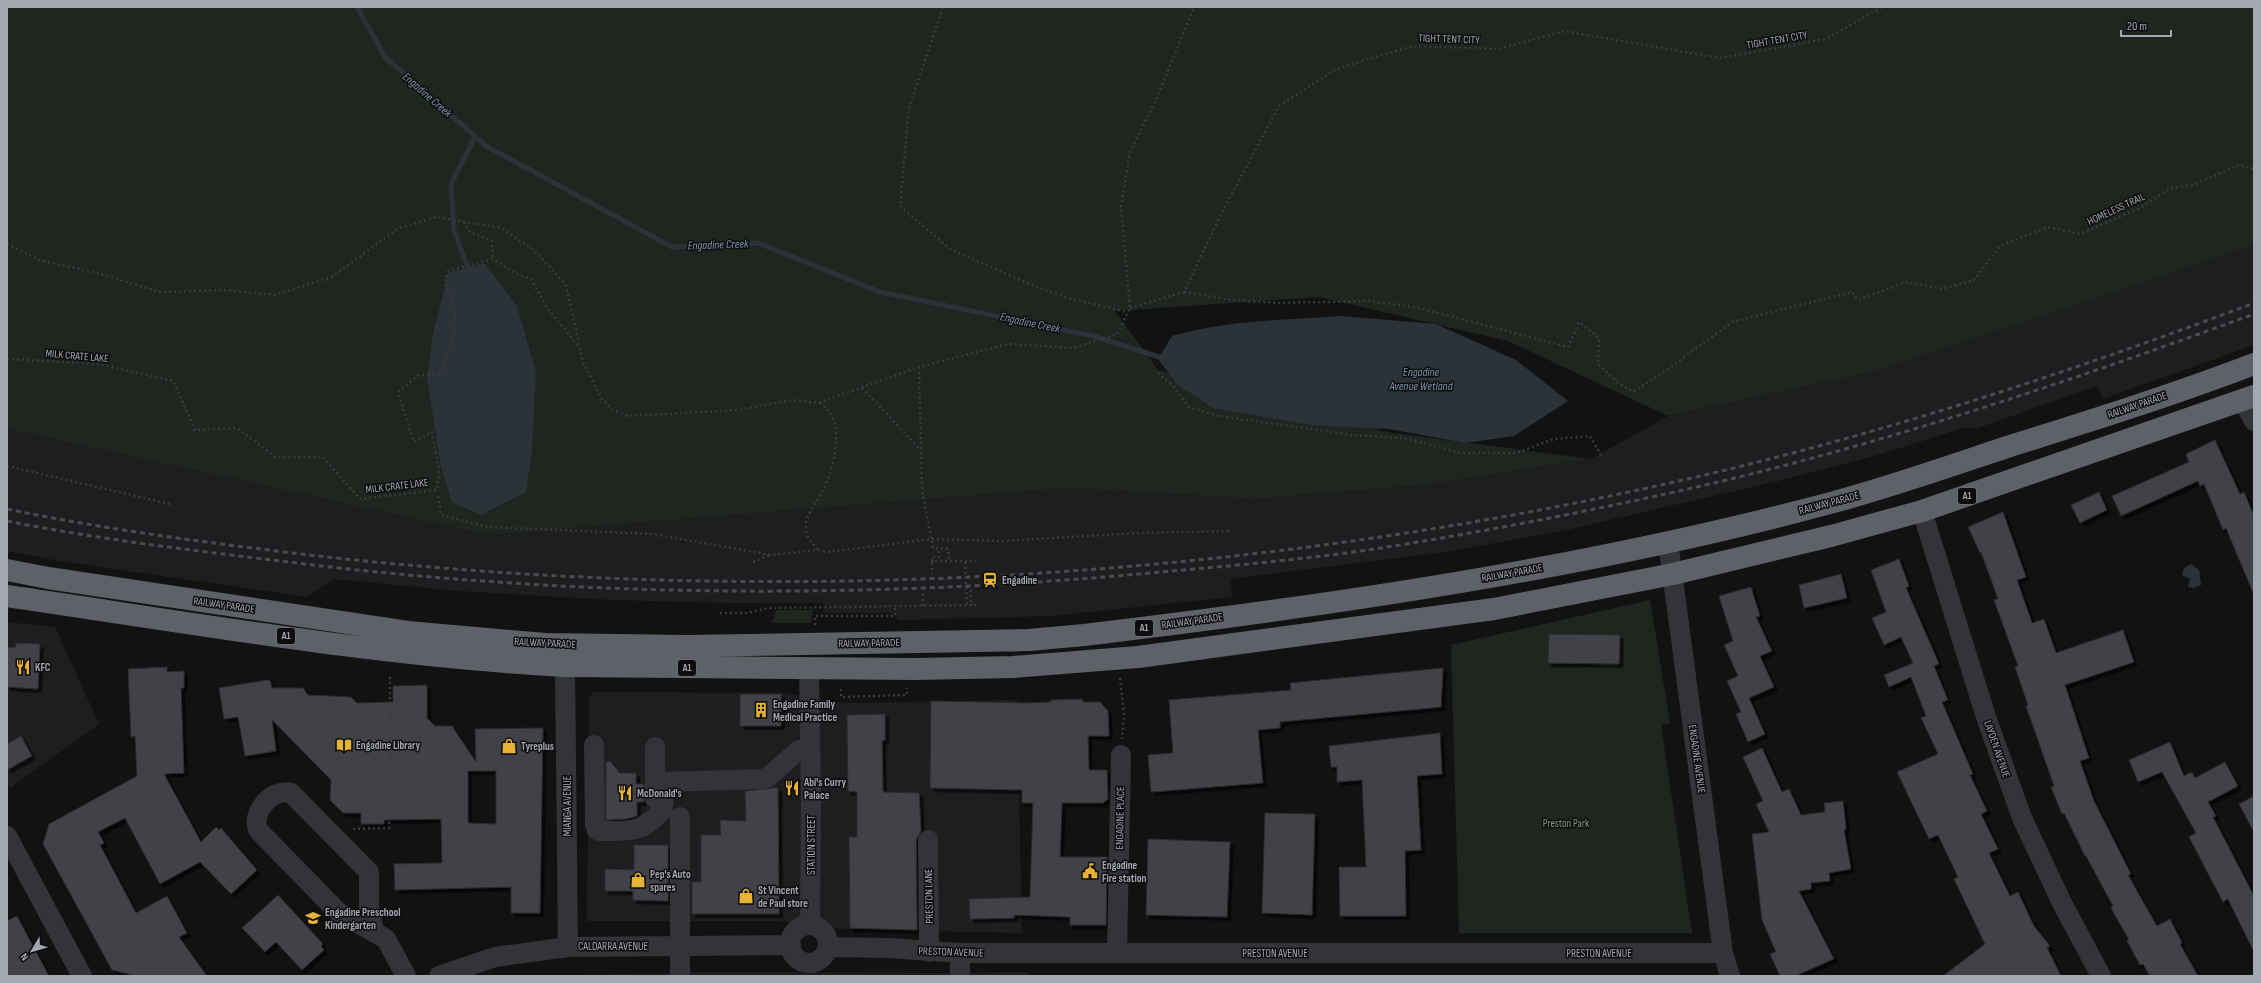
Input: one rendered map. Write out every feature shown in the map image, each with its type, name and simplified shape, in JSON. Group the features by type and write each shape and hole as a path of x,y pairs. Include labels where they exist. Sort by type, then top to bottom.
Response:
{"highway":[{"name":"RAILWAY PARADE","path":"7,570 101,586 408,632 545,644 687,646 1029,640 1084,635 1426,588 1554,566 1668,542 1835,502 1920,477 2100,418 2254,364"},
{"name":"RAILWAY PARADE","path":"7,596 390,651 510,663 565,666 808,668 1013,667 1138,657 1494,609 1673,574 1831,536 1922,511 2248,399"},
{"path":"7,607 197,634 262,633"}],"street":[{"path":"2248,399 2254,422"},
{"name":"LAYDEN AVENUE","path":"1922,511 1986,717 2022,818 2058,896 2101,976"},
{"name":"ENGADINE AVENUE","path":"1668,542 1723,953 1730,976"},
{"name":"MIANGA AVENUE","path":"565,666 568,947"},
{"name":"STATION STREET","path":"808,668 811,797 810,925"},
{"path":"594,746 595,825 597,830 635,831 643,827 655,817 664,806 664,782 756,780 768,777 799,750"},
{"path":"655,747 655,817"},
{"name":"ENGADINE PLACE","path":"1117,953 1121,755"},
{"path":"374,931 369,907 369,872 291,793 285,792 277,794 263,804 255,822 258,830 338,912 386,939 406,976"},
{"path":"680,817 680,976"},
{"path":"7,836 82,976"},
{"name":"PRESTON LANE","path":"928,840 929,952"},
{"path":"810,925 817,927 826,935 828,947 822,958 811,969 795,956 791,945 794,933 799,929 810,925"},
{"name":"CALDARRA AVENUE","path":"439,976 495,957 568,947 791,945"},
{"name":"PRESTON AVENUE","path":"828,947 888,948 960,953 1723,953"},
{"path":"960,953 960,976"}],"path":[{"path":"943,7 909,108 900,206 950,248 1020,280 1064,297 1127,312"},
{"path":"1130,308 1120,207 1130,152 1155,102 1194,7"},
{"name":"TIGHT TENT CITY","path":"1184,292 1220,216 1279,106 1336,69 1413,46 1498,49 1564,31 1720,58 1826,39 1882,7"},
{"name":"HOMELESS TRAIL","path":"1184,292 1232,300 1278,303 1368,301 1414,307 1568,347 1579,322 1599,338 1598,364 1617,382 1633,392 1671,367 1732,322 1852,292 1858,300 1906,282 1942,289 1974,280 2000,246 2048,227 2080,234 2138,209 2171,188 2193,185 2239,165 2254,169"},
{"path":"7,244 39,260 97,273 160,292 224,290 275,295 332,277 400,228 437,218 501,228 533,250 566,285 583,362 602,399 613,410 628,416 738,410 792,400 818,403 826,407 832,414 836,432 832,464 828,477 806,525 806,535 818,550"},
{"path":"464,222 468,231 492,241 493,259 515,273 531,280 548,309 580,348"},
{"name":"MILK CRATE LAKE","path":"7,359 98,364 173,381 195,430 237,428 275,457 322,456 360,499 437,490 439,471 432,432 414,442 398,392 419,375 439,375 454,336 455,312 444,285 448,271 493,259"},
{"path":"818,403 919,367 1008,344 1074,348 1117,334 1130,308 1184,292"},
{"path":"919,367 924,504 933,548 939,548 939,550 948,549 949,561"},
{"path":"1158,373 1172,385 1189,407 1219,416 1352,434 1404,438 1460,453 1516,452 1554,439 1590,436 1602,457"},
{"path":"862,388 921,450"},
{"path":"7,466 170,504"},
{"path":"438,496 441,515 488,527 652,534 771,555"},
{"path":"753,562 771,555 818,550 827,552 932,539 1001,541 1139,533 1229,531"},
{"path":"932,574 932,557 939,556 939,550"},
{"path":"949,561 976,561 965,562 932,562 949,561"},
{"path":"965,562 967,605"},
{"path":"720,613 748,613 768,608 978,605 971,604 971,590"},
{"path":"923,593 923,606"},
{"path":"815,625 815,616 895,616 895,607"},
{"path":"326,829 389,828 390,674"},
{"path":"1119,677 1124,714 1121,755"},
{"path":"841,689 841,697 907,695 907,688"}],"shaded area":[{"path":"2254,245 2254,345 2103,399 2097,386 1978,428 1963,428 1878,455 1778,481 1562,531 1445,552 1230,579 1233,597 1052,616 897,620 897,613 824,613 823,603 727,603 613,600 458,591 334,579 307,597 59,561 7,551 7,429 488,535 1067,488 1256,499 1425,485 1591,459 1668,416 1873,372 2132,287"},
{"path":"7,622 55,627 99,724 10,788 7,782"},
{"path":"594,692 783,693 845,703 1017,700 1022,933 844,929 780,921 587,921 589,697"},
{"path":"720,972 1028,972 1028,976 528,976"}],"green space":[{"path":"7,7 2254,7 2254,245 2132,287 1873,372 1668,416 1508,341 1319,297 1115,311 1158,370 1387,432 1591,459 1425,485 1256,499 1067,488 488,535 7,429"},
{"name":"Preston Park","path":"1650,600 1670,723 1661,725 1692,933 1459,933 1451,645"},
{"path":"776,610 813,610 811,623 772,623"}],"water":[{"path":"484,263 517,306 536,372 532,451 526,492 481,515 452,502 441,467 427,379 433,334 448,273"},
{"name":"Engadine Avenue Wetland","path":"1341,316 1436,324 1516,360 1568,401 1514,436 1466,443 1389,429 1311,425 1213,408 1178,385 1158,359 1172,336 1192,331 1234,324"},
{"path":"2191,564 2199,570 2201,585 2194,588 2188,587 2190,579 2182,575 2184,568"}],"building":[{"path":"2215,440 2240,494 2244,492 2254,516 2254,595 2226,528 2223,530 2204,484 2200,486 2198,481 2121,516 2112,496 2189,462 2186,454"},
{"path":"2099,492 2107,510 2080,523 2071,505"},
{"path":"2003,512 2026,577 2017,580 2032,623 2044,619 2056,653 2123,630 2134,662 2065,685 2089,758 2080,761 2094,801 2131,874 2128,875 2157,926 2170,919 2182,943 2180,944 2198,976 2150,976 2143,964 2140,965 2127,941 2129,940 2111,908 2113,906 2085,856 2064,813 2062,814 2051,787 2054,786 2026,706 2028,705 2015,667 2018,666 1994,600 1998,599 1981,552 1980,553 1968,527"},
{"path":"1899,559 1909,586 1906,588 1939,664 1934,666 1948,700 1942,702 1973,774 1970,775 1987,811 1981,814 1998,849 1989,853 2010,896 2018,892 2034,926 2050,946 2047,948 2061,976 1943,976 1985,944 1954,879 1958,877 1938,835 1929,839 1897,772 1938,754 1921,718 1926,716 1911,677 1889,687 1884,675 1913,663 1901,637 1884,645 1872,618 1886,612 1871,570"},
{"path":"1841,574 1847,598 1804,608 1799,585"},
{"path":"1751,587 1760,616 1756,617 1772,651 1760,656 1774,687 1749,698 1765,734 1748,742 1736,714 1741,712 1727,681 1738,676 1724,645 1733,641 1719,596"},
{"path":"1549,634 1620,635 1619,664 1548,663"},
{"name":"KFC","path":"16,643 40,644 38,689 7,687 7,647 15,648"},
{"path":"167,667 167,672 184,671 184,688 181,688 184,773 164,774 201,842 216,827 219,830 221,828 257,870 231,894 200,862 160,884 125,818 98,832 104,843 100,845 136,913 167,896 187,933 179,937 207,976 136,976 112,970 43,844 49,824 137,776 135,736 131,737 128,669"},
{"path":"1443,668 1441,707 1280,722 1280,728 1258,730 1263,783 1151,792 1148,755 1173,753 1169,700 1291,690 1290,683"},
{"path":"267,680 270,681 272,688 303,688 308,695 351,697 357,703 393,702 393,686 427,685 427,718 435,726 452,726 476,762 475,729 543,728 540,913 511,913 511,887 395,890 394,864 442,863 441,819 384,820 384,824 361,824 361,813 343,813 330,800 331,780 272,720 276,751 245,756 238,717 224,719 219,688","holes":["468,771 496,771 496,824 468,823"]},
{"name":"Engadine Family Medical Practice","path":"740,694 781,694 781,726 740,726"},
{"path":"1082,699 1083,702 1100,702 1108,711 1109,736 1088,736 1089,770 1107,770 1108,799 1103,803 1062,803 1060,857 1107,857 1106,925 1070,925 1070,917 1014,915 1014,918 970,919 969,899 1030,897 1033,803 1022,803 1022,790 930,788 931,701 1024,703"},
{"path":"885,714 885,740 882,741 883,792 919,793 921,831 916,840 917,930 850,928 849,837 857,837 857,792 848,791 847,715"},
{"path":"1440,733 1442,774 1417,776 1421,850 1405,851 1406,916 1340,916 1339,867 1366,867 1362,780 1337,782 1337,767 1331,767 1329,746"},
{"path":"21,736 32,756 7,770 7,744"},
{"path":"2170,742 2184,776 2192,772 2195,778 2225,762 2238,786 2208,802 2216,816 2213,817 2254,896 2254,952 2228,899 2223,902 2189,837 2196,833 2162,772 2138,782 2129,760"},
{"path":"1762,748 1782,792 1789,789 1801,815 1825,812 1824,803 1843,801 1846,829 1844,830 1851,869 1829,873 1830,881 1811,883 1811,889 1799,891 1834,959 1795,976 1780,976 1770,954 1776,952 1762,920 1752,834 1769,832 1756,804 1763,801 1743,757"},
{"name":"McDonald's","path":"610,761 620,773 636,773 636,784 644,784 644,802 637,802 637,816 626,819 606,820 606,762"},
{"path":"778,788 779,914 692,914 692,882 701,882 701,835 721,835 720,820 746,821 745,791"},
{"path":"2254,796 2254,832 2239,804"},
{"path":"1265,813 1315,814 1312,915 1262,913"},
{"path":"1148,839 1230,842 1227,917 1146,915"},
{"name":"Pep's Auto spares","path":"634,845 668,845 668,901 633,900 633,891 605,891 605,869 634,870"},
{"path":"278,895 323,944 321,946 324,950 302,970 276,942 265,952 242,928"},
{"path":"17,916 49,976 7,976 7,921"}],"waterway":[{"name":"Engadine Creek","path":"357,7 385,57 486,146 672,247 758,243 880,292 1093,336 1166,359"},
{"path":"468,268 454,230 451,184 475,137"}],"railway":[{"path":"7,509 137,532 268,550 442,568 617,579 792,582 968,577 1142,565 1316,546 1490,519 1661,485 1812,448 1887,427 2035,381 2254,303"},
{"path":"7,521 109,539 280,561 387,573 495,582 602,588 709,591 816,591 924,588 1139,574 1282,561 1368,550 1515,525 1737,478 1961,415 2108,366 2254,314"}],"place":[{"name":"Engadine","path":"990,580"},
{"name":"KFC","path":"23,667"},
{"name":"Engadine Family Medical Practice","path":"761,710"},
{"name":"Engadine Library","path":"344,745"},
{"name":"Tyreplus","path":"509,746"},
{"name":"Abi's Curry Palace","path":"792,788"},
{"name":"McDonald's","path":"625,793"},
{"name":"Engadine Fire station","path":"1090,871"},
{"name":"Pep's Auto spares","path":"638,880"},
{"name":"St Vincent de Paul store","path":"746,896"},
{"name":"Engadine Preschool Kindergarten","path":"313,918"}]}
